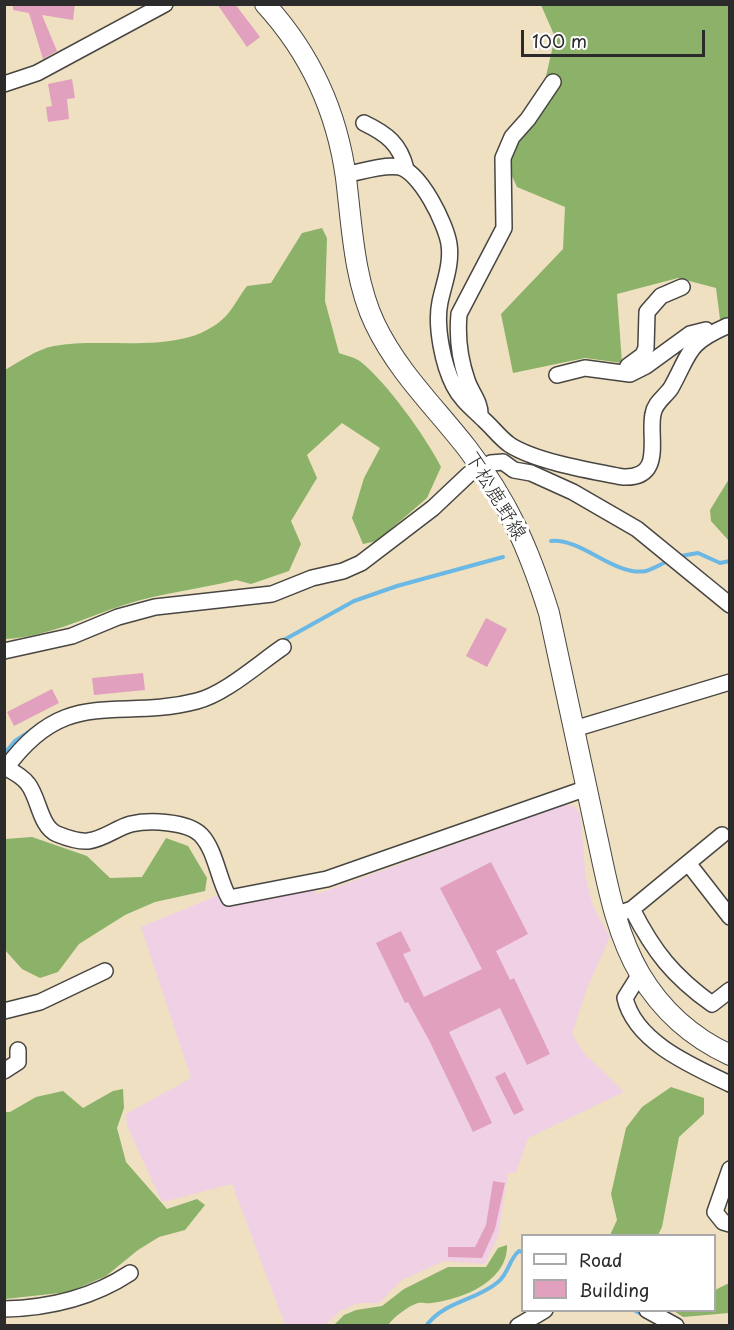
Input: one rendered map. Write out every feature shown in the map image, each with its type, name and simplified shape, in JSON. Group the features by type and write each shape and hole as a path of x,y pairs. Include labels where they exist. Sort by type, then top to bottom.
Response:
{"main road":[{"name":"下松鹿野線","path":"265,4 288,30 311,64 334,125 345,175 354,246 362,286 374,322 394,359 481,467 517,525 536,569 549,613 587,788 624,911 640,974 666,1010 694,1036 729,1055"}],"street":[{"path":"4,84 38,73 165,4"},
{"path":"480,416 480,409 467,382 462,363 458,328 459,314 504,228 503,158 512,137 528,120 553,82"},
{"path":"364,123 394,141 403,156 406,169"},
{"path":"345,175 396,166 406,169 416,177 428,195 449,242 448,269 439,304 445,359 453,385 463,401 509,445 531,456 596,472 636,478 651,459 653,413 657,403 670,389 685,355 697,341 727,326"},
{"path":"625,374 628,366 643,355 646,348 647,312 661,296 682,287"},
{"path":"557,375 585,368 625,374 646,366 690,334 702,329 711,333"},
{"path":"503,462 509,445"},
{"path":"4,651 72,636 118,617 155,607 272,594 312,578 343,571 361,563 433,508 457,483 481,467 503,462 514,470 531,473 573,492 637,529 729,605"},
{"path":"283,647 219,691 199,701 173,706 85,710 62,720 42,730 26,743 5,769 27,783 46,825 54,833 80,841 90,841 130,824 149,823 184,825 200,834 208,845 229,898 327,879 587,788"},
{"path":"574,729 729,682"},
{"path":"722,835 624,911 664,963 685,985 712,1004 729,990"},
{"path":"688,863 729,917"},
{"path":"4,1011 40,1002 105,971"},
{"path":"640,974 625,998 628,1012 639,1027 670,1052 729,1084"},
{"path":"4,1071 18,1062 18,1050"},
{"path":"729,1169 715,1212 729,1224"},
{"path":"4,1309 40,1307 91,1295 130,1272"},
{"path":"518,1326 543,1312"},
{"path":"649,1312 676,1326"}],"shaded area":[{"path":"566,804 575,807 580,814 586,879 593,906 610,937 587,988 572,1034 583,1052 624,1092 528,1138 516,1173 508,1173 498,1237 485,1264 444,1261 402,1280 379,1303 359,1303 340,1311 325,1325 285,1325 232,1184 162,1202 127,1126 126,1114 191,1078 141,927 221,894 312,887 317,894"}],"green space":[{"path":"541,5 729,5 729,321 720,319 716,288 678,278 617,294 622,363 585,358 513,373 501,314 563,249 565,207 517,187 505,161 538,111 555,37"},
{"path":"322,228 327,238 325,301 339,353 359,360 371,371 405,411 434,455 441,467 427,498 377,541 363,544 352,518 364,478 380,448 342,423 307,455 317,478 291,521 301,544 289,571 251,584 236,580 152,597 51,631 5,639 5,370 35,353 54,346 168,341 189,337 209,329 226,316 247,286 271,283 302,233"},
{"path":"729,479 729,541 711,521 710,510"},
{"path":"32,837 87,856 110,878 142,877 166,838 188,846 207,878 205,891 155,902 125,915 79,944 58,972 40,978 22,969 5,950 5,839"},
{"path":"671,1087 704,1098 704,1114 679,1137 662,1227 658,1234 610,1234 617,1220 611,1194 626,1128 642,1107"},
{"path":"123,1089 124,1108 117,1128 126,1162 167,1209 197,1199 205,1205 185,1230 159,1237 138,1250 106,1276 69,1292 5,1299 5,1112 10,1112 36,1097 63,1091 83,1108 113,1091"},
{"path":"507,1245 500,1269 482,1286 470,1292 444,1301 414,1304 388,1325 334,1325 344,1315 356,1310 382,1306 404,1289 448,1267 486,1267 498,1248"},
{"path":"729,1283 729,1313 683,1317 676,1312 716,1312 716,1290"}],"building":[{"path":"13,4 75,4 73,20 42,15 57,51 43,59 29,13 13,10"},
{"path":"217,4 235,4 260,37 247,47"},
{"path":"72,79 75,98 67,99 69,119 48,122 46,107 52,106 48,84"},
{"path":"486,618 507,629 487,667 466,656"},
{"path":"143,673 145,690 94,695 92,678"},
{"path":"52,689 59,703 14,726 7,712"},
{"path":"491,862 528,934 496,951 510,980 514,978 550,1054 527,1065 500,1008 449,1032 492,1123 473,1132 430,1042 408,1002 405,1003 376,943 401,931 411,951 403,954 424,997 482,969 440,888"},
{"path":"505,1072 524,1110 514,1115 495,1077"},
{"path":"493,1181 505,1183 495,1229 482,1258 448,1257 448,1247 475,1247 486,1225"}],"waterway":[{"path":"551,541 575,545 610,563 634,571 646,571 668,561"},
{"path":"681,556 698,553 720,563 730,561"},
{"path":"282,641 354,601 397,586 503,557"},
{"path":"4,754 15,741 38,726"},
{"path":"426,1326 442,1311 498,1282 516,1254 521,1252"},
{"path":"638,1312 643,1315"}]}
